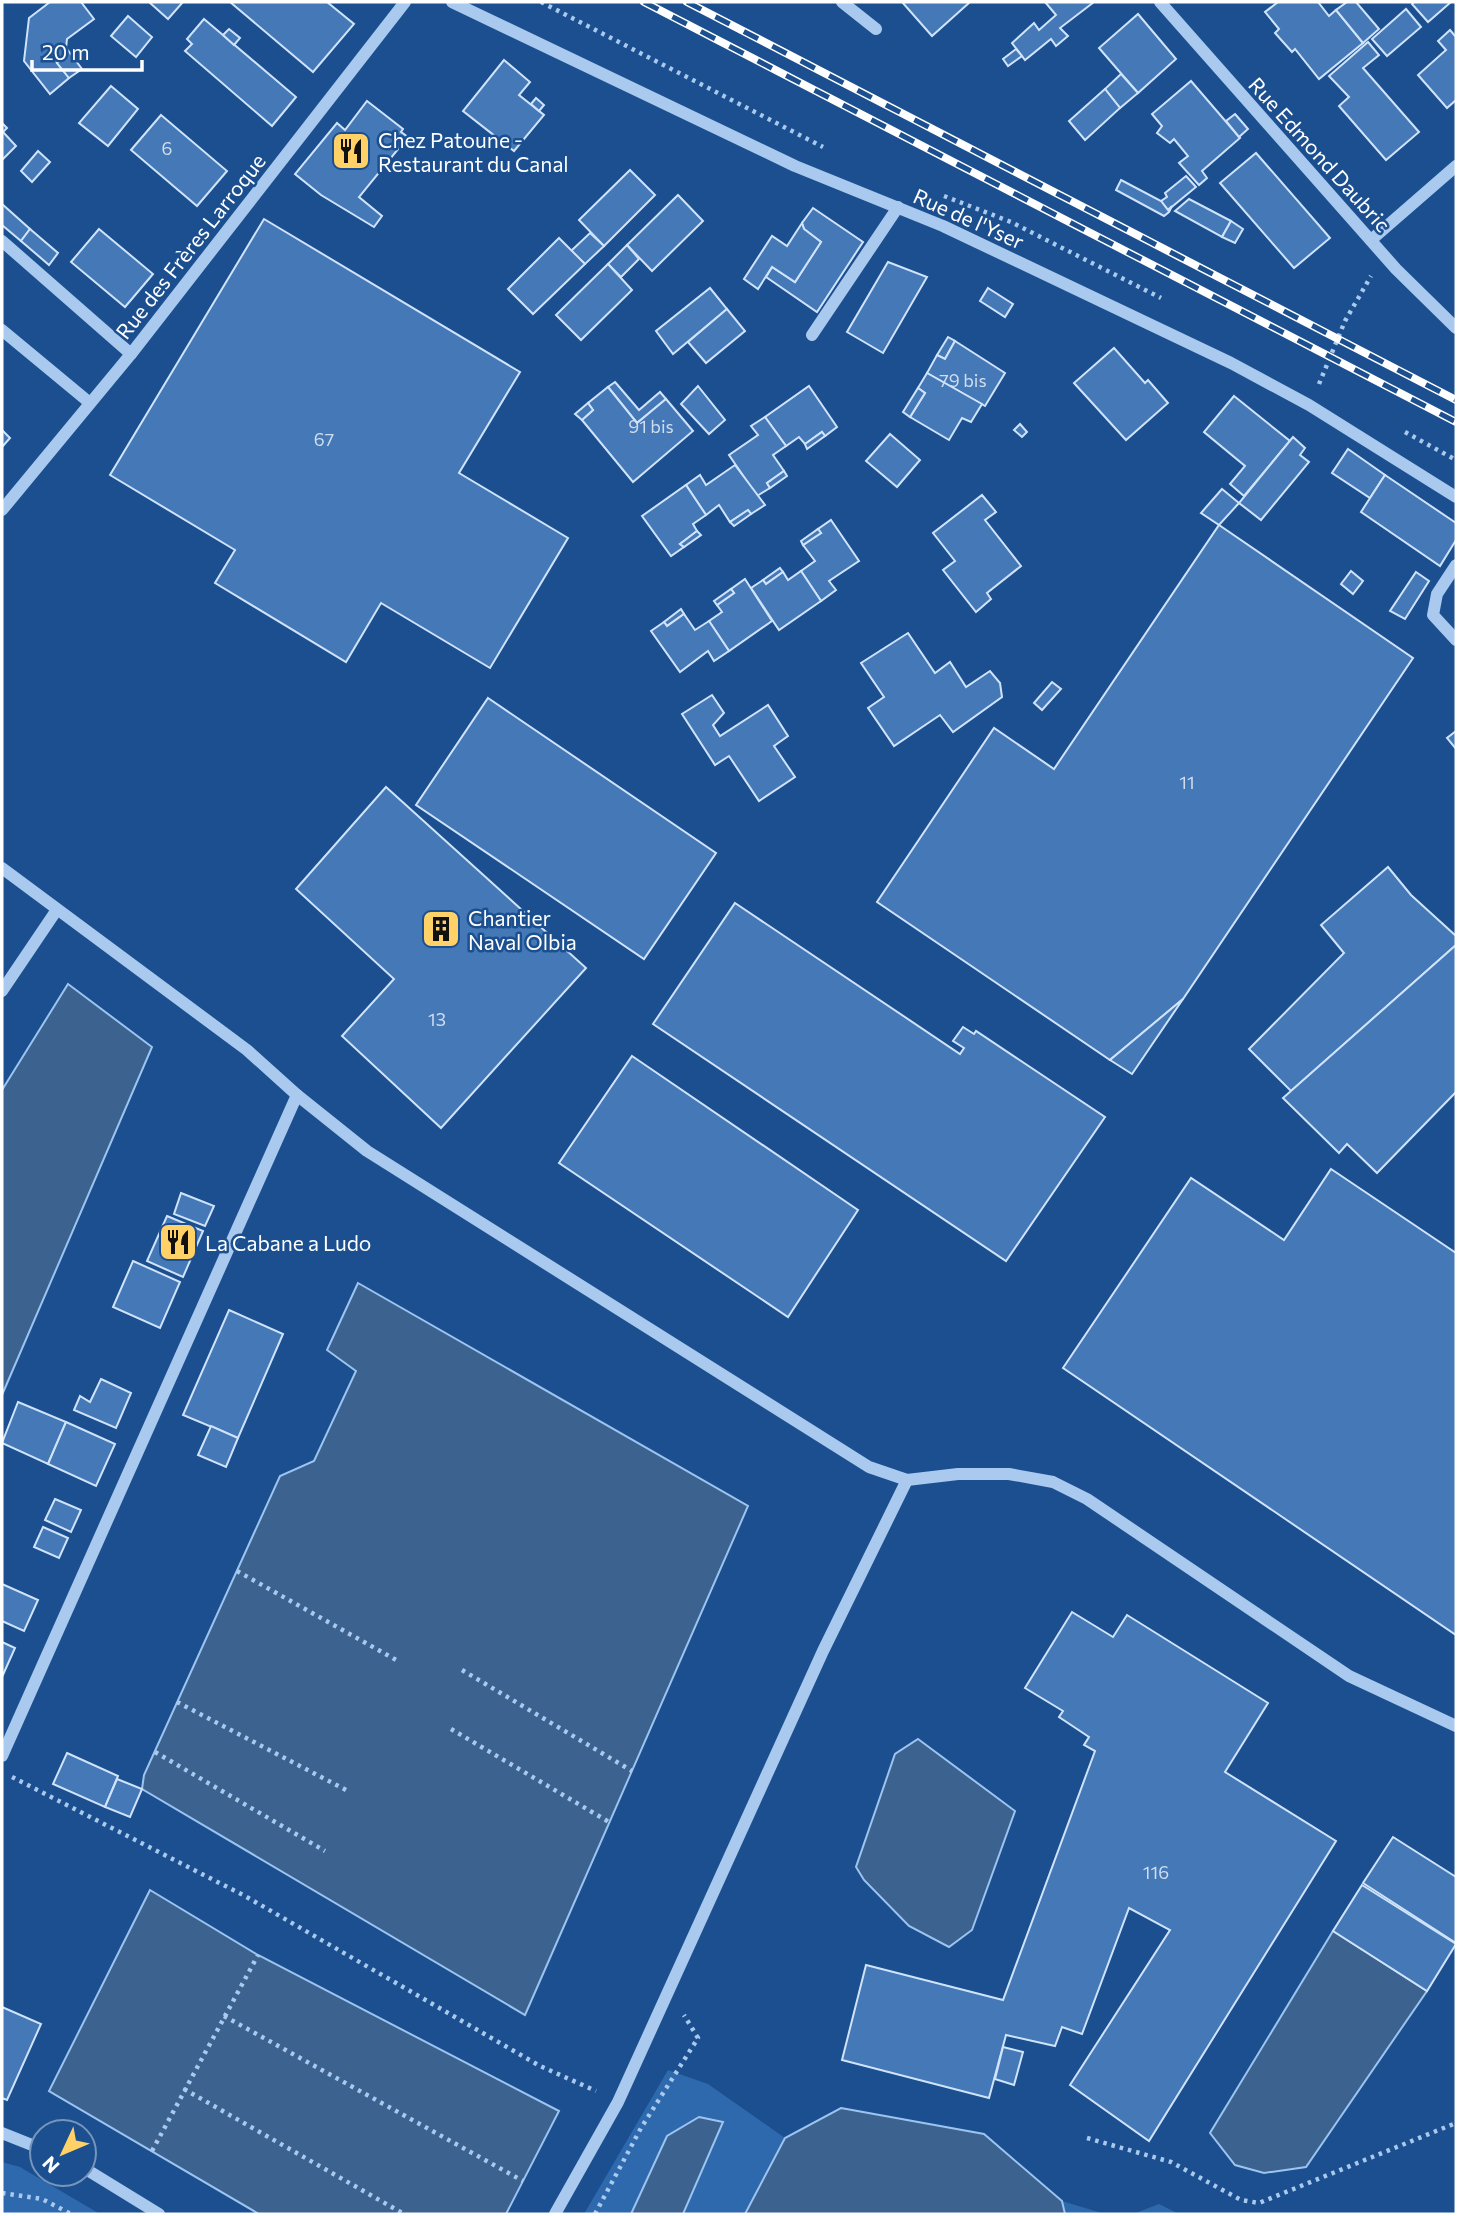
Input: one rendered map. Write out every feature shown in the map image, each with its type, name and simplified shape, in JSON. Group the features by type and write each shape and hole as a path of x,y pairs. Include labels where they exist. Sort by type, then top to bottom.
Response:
{"street":[{"name":"Rue des Frères Larroque","path":"2,510 131,354 405,2"},
{"name":"Rue de l'Yser","path":"452,2 795,166 898,207 1114,306 1309,405 1456,497"},
{"path":"842,2 876,29"},
{"path":"1164,7 1180,2"},
{"name":"Rue Edmond Daubric","path":"1164,7 1371,240 1456,328"},
{"path":"1371,240 1456,166"},
{"path":"812,335 898,207"},
{"path":"2,241 131,354"},
{"path":"2,330 90,403"},
{"path":"1456,565 1437,594 1433,615 1456,640"},
{"path":"2,868 56,911 247,1050 297,1095 390,1166 869,1467 907,1480 958,1474 1009,1474 1053,1482 1087,1499 1349,1676 1456,1726"},
{"path":"2,991 56,911"},
{"path":"2,1756 297,1095"},
{"path":"555,2214 618,2102 823,1651 907,1480"},
{"path":"2,2133 28,2143"},
{"path":"98,2177 159,2214"}],"path":[{"path":"1309,405 1345,321 1384,254"},
{"path":"237,1571 398,1661"},
{"path":"462,1670 632,1771"},
{"path":"177,1702 348,1791"},
{"path":"451,1729 609,1822"},
{"path":"155,1752 325,1851"},
{"path":"2,1772 245,1896 540,2066 618,2102"},
{"path":"152,2151 258,1955"},
{"path":"595,2214 641,2128 698,2038 669,1990"},
{"path":"224,2016 523,2181"},
{"path":"184,2089 404,2214"},
{"path":"1087,2138 1171,2162 1241,2200 1259,2203 1456,2123"},
{"path":"2,2193 42,2199 71,2214"}],"shaded area":[{"path":"68,984 152,1047 2,1395 2,1090"},
{"path":"358,1283 748,1506 525,2015 142,1789 144,1775 280,1476 314,1461 356,1371 327,1350"},
{"path":"918,1739 1015,1811 972,1930 949,1947 909,1926 864,1880 856,1867 895,1754"},
{"path":"150,1890 258,1955 559,2111 506,2214 259,2214 49,2091"},
{"path":"1333,1931 1427,1991 1306,2167 1264,2173 1235,2165 1210,2133"},
{"path":"668,2070 708,2084 785,2138 745,2214 683,2214 723,2123 667,2136 631,2214 584,2214"},
{"path":"841,2108 984,2134 1062,2201 1065,2214 745,2214 785,2138"},
{"path":"699,2117 723,2122 683,2214 631,2214 667,2136"},
{"path":"2,2162 28,2172 28,2188 56,2188 100,2214 2,2214"},
{"path":"1062,2201 1105,2214 1065,2214"},
{"path":"1159,2204 1179,2214 1133,2214"}],"building":[{"path":"50,2 81,2 94,19 67,39 65,57 57,63 69,78 50,94 24,61 29,18"},
{"path":"149,2 183,2 168,19"},
{"path":"230,2 327,2 354,24 313,72"},
{"path":"902,2 970,2 932,36"},
{"path":"1045,2 1094,2 1060,28 1068,36 1056,46 1051,39 1025,60 1012,43 1034,23 1039,30 1056,15"},
{"path":"1278,2 1318,2 1329,16 1336,10 1363,43 1319,79 1295,49 1292,52 1275,33 1279,29 1265,12"},
{"path":"1347,2 1356,2 1379,29 1363,43 1336,10"},
{"path":"1451,2 1428,22 1412,4"},
{"path":"1406,9 1421,27 1387,56 1372,39"},
{"path":"1138,14 1176,59 1138,93 1099,48"},
{"path":"128,16 152,37 136,57 111,36"},
{"path":"204,19 296,97 272,126 185,51 192,44 187,39"},
{"path":"229,29 240,38 234,45 223,35"},
{"path":"1450,30 1456,37 1456,100 1447,108 1418,75 1446,50 1438,41"},
{"path":"1368,42 1379,55 1363,68 1419,132 1386,160 1339,106 1349,97 1329,76"},
{"path":"67,49 82,69 69,78 57,63 65,57"},
{"path":"1016,49 1022,56 1008,66 1003,59"},
{"path":"504,60 530,82 519,95 544,115 514,151 463,111"},
{"path":"1121,74 1138,93 1120,108 1105,89"},
{"path":"1191,81 1240,138 1202,171 1207,178 1199,185 1179,163 1188,156 1174,139 1170,143 1157,133 1162,126 1152,114"},
{"path":"111,86 138,109 108,146 79,123"},
{"path":"1105,89 1120,108 1085,140 1069,121"},
{"path":"536,98 544,105 539,111 531,104"},
{"path":"367,101 403,129 401,132 408,137 359,197 382,216 374,227 321,195 295,174 337,123 345,130"},
{"path":"1235,114 1248,129 1239,137 1226,121"},
{"path":"161,115 227,171 197,206 131,150"},
{"path":"2,123 7,128 3,132 16,146 2,160"},
{"path":"38,151 50,162 32,182 21,171"},
{"path":"1256,153 1330,238 1294,268 1220,183"},
{"path":"630,170 655,195 604,246 579,220"},
{"path":"1186,176 1196,187 1168,210 1161,201 1167,197 1165,193"},
{"path":"1121,180 1161,201 1168,210 1172,206 1169,212 1164,216 1116,190"},
{"path":"678,195 703,221 652,271 627,245"},
{"path":"1189,199 1231,221 1222,237 1175,211"},
{"path":"2,204 30,229 21,241 2,225"},
{"path":"813,208 863,242 817,312 766,277 772,267 795,282 821,242 804,229 802,223"},
{"path":"264,219 520,372 459,473 568,538 490,668 381,603 346,662 215,583 235,550 110,475"},
{"path":"1231,221 1243,229 1235,243 1222,237"},
{"path":"802,223 804,229 821,242 795,282 772,267 758,289 744,279 772,236 787,246"},
{"path":"30,229 58,253 49,265 21,241"},
{"path":"99,229 153,274 125,307 71,262"},
{"path":"590,233 604,246 585,264 571,251"},
{"path":"559,238 585,264 533,314 508,289"},
{"path":"627,245 639,259 621,277 608,264"},
{"path":"888,262 927,277 883,353 847,332"},
{"path":"608,264 632,290 581,340 556,315"},
{"path":"710,288 727,309 673,354 656,331"},
{"path":"988,288 1013,304 1005,317 980,301"},
{"path":"727,309 745,331 706,363 688,342"},
{"path":"948,337 955,341 945,359 937,355"},
{"path":"955,341 1005,373 985,406 927,373 937,355 945,359"},
{"path":"1114,348 1145,383 1148,380 1168,403 1126,440 1074,383"},
{"path":"927,373 982,404 971,422 962,418 949,440 910,417 925,393 918,388"},
{"path":"615,382 639,410 660,392 666,399 637,423 608,387"},
{"path":"698,386 725,420 709,434 681,404"},
{"path":"809,386 837,427 825,436 822,432 805,444 799,437 786,446 765,417"},
{"path":"608,387 637,423 666,399 693,431 633,482 582,420 593,410 588,403"},
{"path":"918,388 925,393 910,417 903,412"},
{"path":"1234,396 1290,441 1244,496 1230,484 1245,466 1204,432"},
{"path":"588,403 593,410 582,420 575,414"},
{"path":"765,417 786,446 773,455 784,471 767,483 770,488 757,496 729,455 758,435 751,426"},
{"path":"1020,424 1027,432 1022,437 1014,430"},
{"path":"2,430 10,438 2,447"},
{"path":"822,432 825,436 807,449 805,444"},
{"path":"890,434 920,460 897,487 866,461"},
{"path":"1293,437 1305,448 1300,455 1309,462 1261,520 1239,503"},
{"path":"1348,449 1385,475 1370,498 1332,473"},
{"path":"735,465 765,505 751,514 748,510 730,522 719,505 706,515 686,485 700,475 706,485"},
{"path":"784,471 787,476 770,488 767,483"},
{"path":"1385,475 1456,523 1456,540 1440,566 1361,512"},
{"path":"686,485 706,515 693,524 697,531 680,544 684,547 671,556 642,516"},
{"path":"1222,489 1239,503 1219,525 1201,513"},
{"path":"982,495 996,512 985,520 1021,566 987,593 991,599 976,612 943,570 955,561 933,533"},
{"path":"748,510 751,514 734,526 730,522"},
{"path":"831,520 859,561 829,581 836,590 821,601 801,571 815,561 803,545 821,533 818,529"},
{"path":"1219,525 1413,658 1183,999 1110,1060 877,902 994,728 1054,769"},
{"path":"818,529 821,533 803,545 801,541"},
{"path":"697,531 701,535 684,547 680,544"},
{"path":"780,568 783,572 766,584 763,580"},
{"path":"801,571 821,601 779,630 751,588 763,580 766,584 783,572 788,580"},
{"path":"1351,571 1363,581 1353,594 1341,584"},
{"path":"1416,572 1429,581 1405,619 1390,611"},
{"path":"745,579 772,621 729,651 709,621 722,612 717,605 734,593 731,589"},
{"path":"731,589 734,593 717,605 714,601"},
{"path":"681,609 684,614 667,626 664,622"},
{"path":"684,614 695,630 709,621 729,651 714,661 708,651 680,672 651,631 664,622 667,626"},
{"path":"908,633 935,673 950,662 966,687 990,671 1000,683 1002,697 953,732 940,715 894,746 868,708 884,697 861,663"},
{"path":"1052,682 1061,689 1042,710 1034,703"},
{"path":"712,695 724,713 713,725 720,736 768,705 788,736 774,746 795,777 759,801 729,756 715,765 682,714"},
{"path":"488,698 716,853 644,959 416,805"},
{"path":"1456,731 1456,749 1447,738"},
{"name":"Chantier Naval Olbia","path":"386,787 586,968 441,1128 342,1036 394,979 296,889"},
{"path":"1388,867 1411,895 1456,936 1456,945 1291,1091 1249,1049 1344,953 1321,925"},
{"path":"735,903 960,1054 964,1048 953,1041 963,1027 974,1034 976,1031 1105,1117 1006,1261 653,1024"},
{"path":"1456,945 1456,1092 1377,1173 1347,1144 1339,1153 1283,1098"},
{"path":"1183,999 1132,1074 1110,1060"},
{"path":"632,1056 858,1210 788,1317 559,1163"},
{"path":"1331,1169 1456,1253 1456,1635 1063,1368 1191,1178 1284,1240"},
{"path":"181,1193 214,1206 205,1226 174,1214"},
{"path":"167,1216 203,1231 183,1277 147,1261"},
{"path":"133,1261 180,1282 160,1328 113,1307"},
{"path":"229,1310 283,1334 238,1438 183,1415"},
{"path":"101,1379 131,1393 116,1428 74,1410 80,1396 90,1402"},
{"path":"18,1402 66,1422 48,1464 2,1443"},
{"path":"66,1422 115,1444 96,1486 48,1464"},
{"path":"211,1426 238,1438 226,1467 198,1455"},
{"path":"55,1499 81,1510 71,1532 45,1520"},
{"path":"43,1527 68,1538 59,1558 34,1547"},
{"path":"2,1584 38,1600 24,1631 2,1621"},
{"path":"1072,1612 1113,1637 1127,1615 1268,1703 1225,1772 1336,1841 1149,2141 1070,2085 1170,1930 1129,1908 1082,2034 1062,2027 1055,2046 1006,2035 989,2098 842,2060 866,1965 1003,2000 1095,1751 1084,1745 1089,1737 1059,1717 1063,1711 1025,1688"},
{"path":"2,1642 15,1648 2,1677"},
{"path":"67,1753 118,1776 105,1807 53,1784"},
{"path":"117,1779 142,1789 130,1817 105,1807"},
{"path":"1393,1837 1456,1877 1456,1943 1363,1883"},
{"path":"1362,1885 1456,1944 1427,1991 1333,1931"},
{"path":"2,2007 41,2024 7,2100 2,2098"},
{"path":"1003,2047 1023,2052 1014,2085 995,2079"}],"railway":[{"path":"644,2 1456,422"},
{"path":"687,2 1456,400"}],"place":[{"name":"Chez Patoune - Restaurant du Canal","path":"351,151"},
{"name":"Chantier Naval Olbia","path":"441,929"},
{"name":"La Cabane a Ludo","path":"178,1242"}]}
